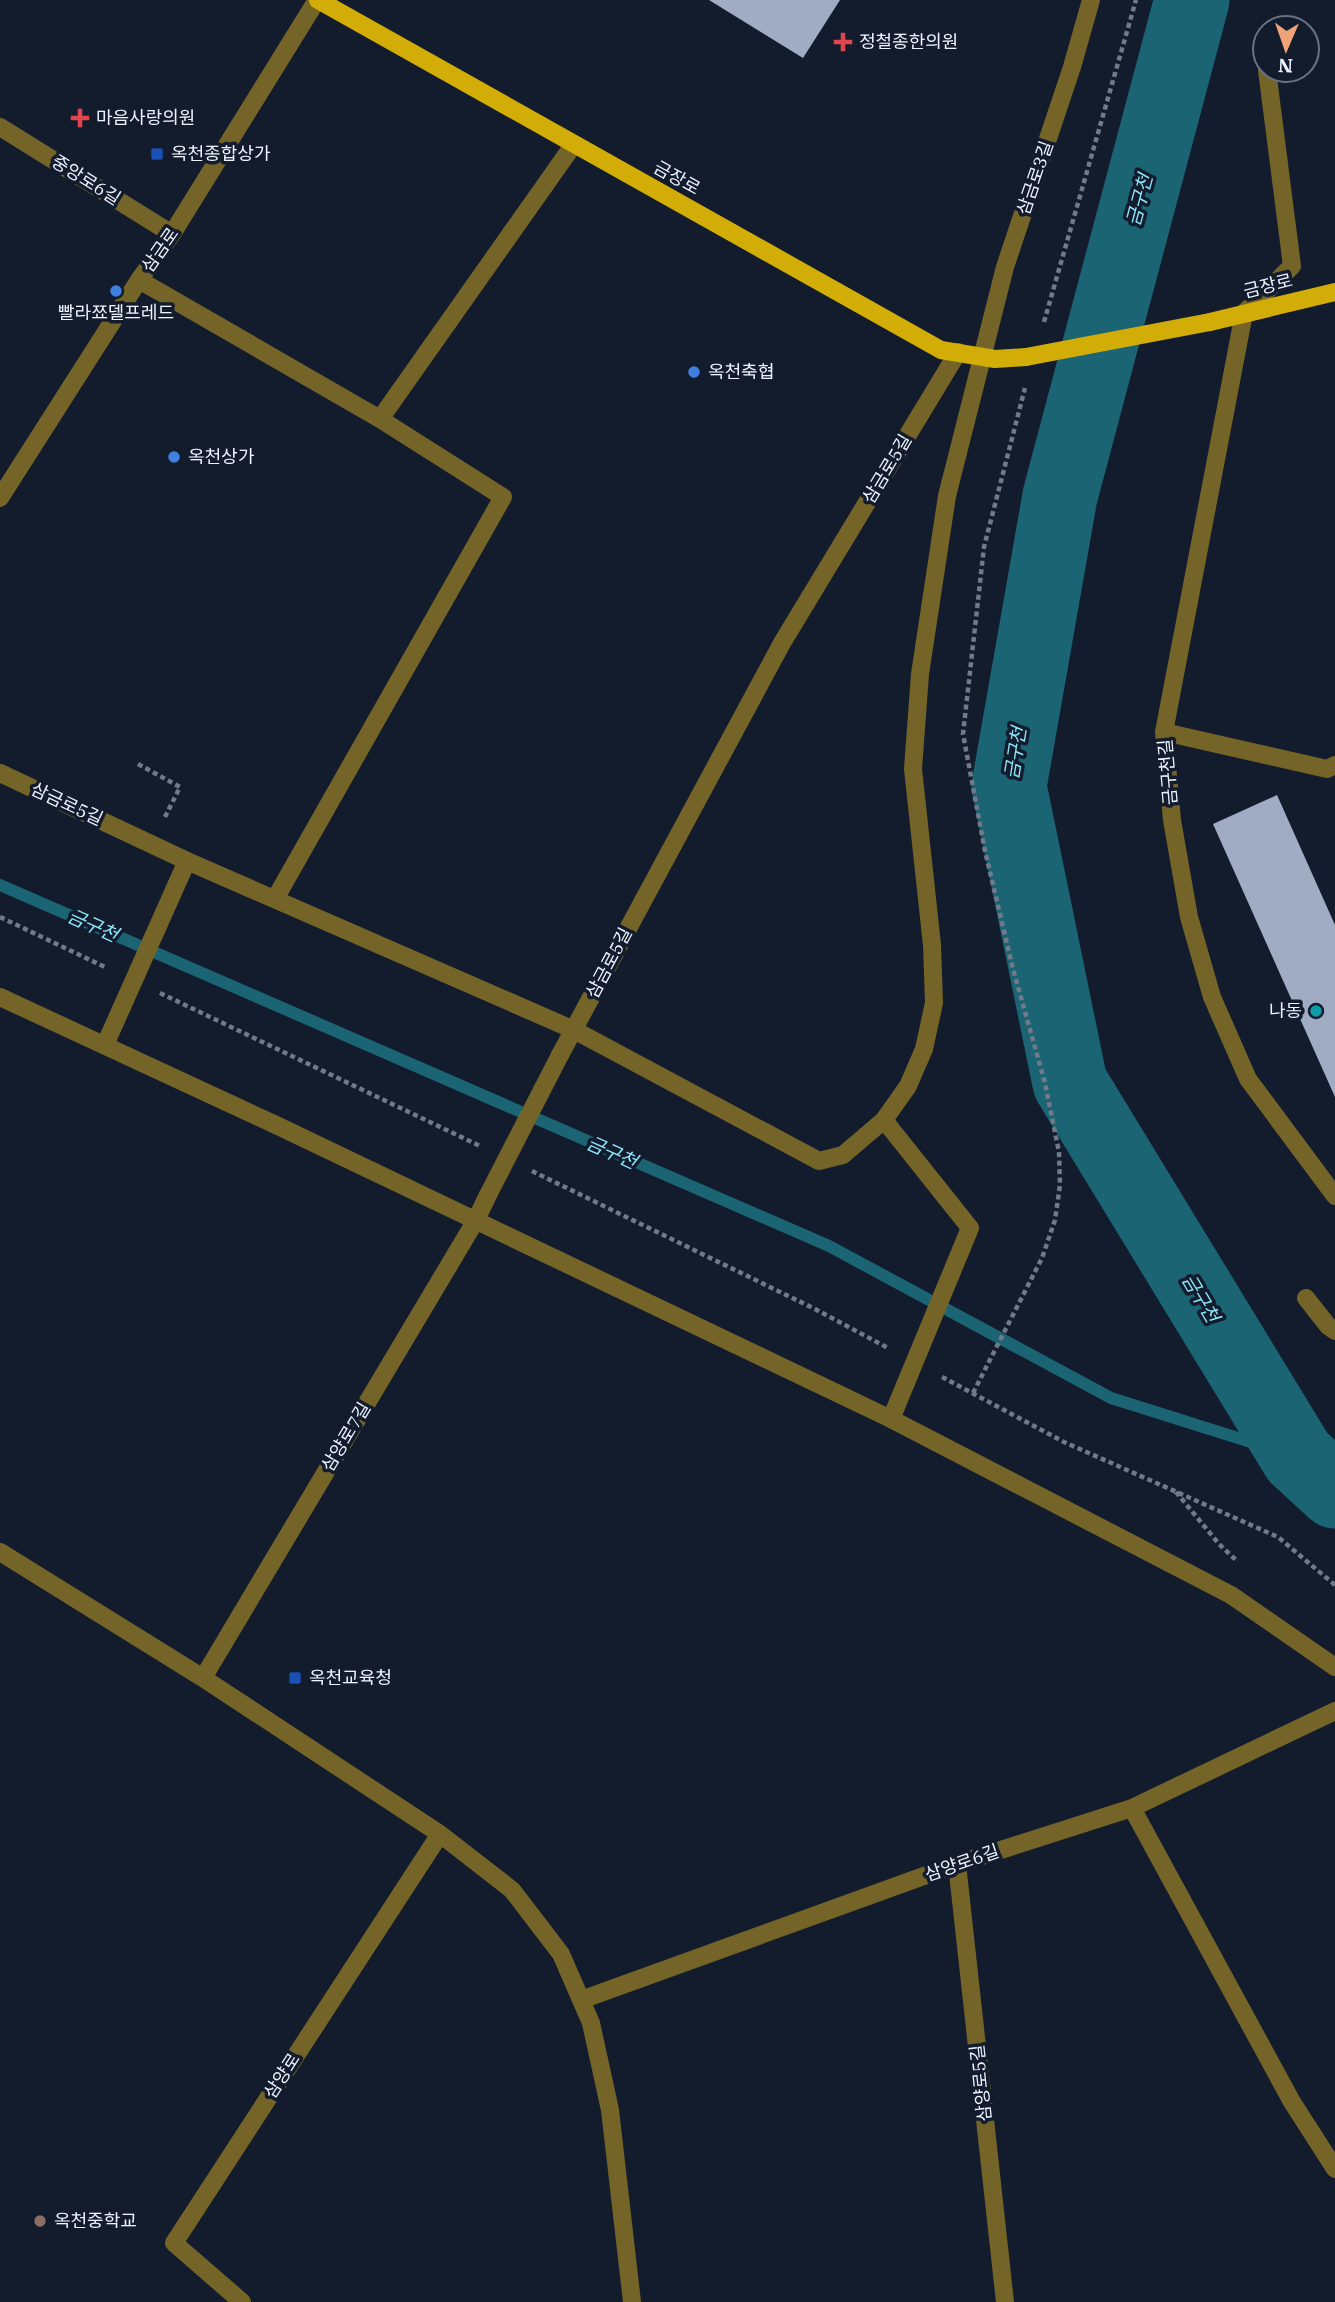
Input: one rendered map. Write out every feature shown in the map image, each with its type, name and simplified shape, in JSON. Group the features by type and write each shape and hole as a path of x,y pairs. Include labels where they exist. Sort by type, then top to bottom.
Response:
{"main road":[{"name":"금장로","path":"318,0 941,350 982,358 1026,357 1210,322 1335,292"}],"street":[{"name":"삼금로","path":"2,492 139,280 172,234 318,0"},
{"name":"삼금로3길","path":"574,1030 819,1161 843,1155 884,1120 908,1086 924,1049 934,1003 932,945 913,769 919,688 947,496 1005,267 1072,67 1091,0"},
{"path":"1244,313 1292,266 1269,84"},
{"name":"중앙로6길","path":"0,127 172,234"},
{"path":"380,419 573,144"},
{"path":"139,280 380,419 503,497 275,899"},
{"name":"금구천길","path":"1244,313 1164,732 1172,820 1189,916 1212,996 1248,1079 1335,1196"},
{"name":"삼금로5길","path":"0,773 187,861 574,1030 782,643 958,352"},
{"path":"1164,732 1327,769 1335,765"},
{"path":"105,1045 187,861"},
{"path":"0,997 476,1220 891,1419 1231,1595 1335,1667"},
{"name":"삼양로7길","path":"202,1678 476,1220 574,1030"},
{"path":"884,1120 971,1228 891,1419"},
{"path":"1306,1298 1335,1331"},
{"path":"0,1552 202,1678 440,1834 512,1890 561,1954 591,2022 610,2110 632,2302"},
{"name":"삼양로6길","path":"581,2000 957,1864 1132,1808 1335,1711"},
{"path":"1132,1808 1292,2102 1335,2169"},
{"name":"삼양로","path":"242,2302 174,2243 440,1834"},
{"name":"삼양로5길","path":"957,1864 1005,2302"}],"path":[{"path":"1041,332 1136,0"},
{"path":"973,1393 1042,1258 1055,1220 1060,1185 1059,1152 1045,1083 1013,969 985,851 963,734 984,547 1026,385"},
{"path":"138,764 180,788 151,844"},
{"path":"0,917 108,969"},
{"path":"157,992 486,1149"},
{"path":"523,1167 815,1309 900,1354"},
{"path":"936,1374 1064,1442 1278,1537 1335,1585"},
{"path":"1175,1491 1219,1544 1244,1569"}],"building":[{"path":"709,0 840,0 803,58"},
{"name":"나동","path":"1277,795 1335,925 1335,1097 1213,824"}],"waterway":[{"name":"금구천","path":"1192,0 1060,496 1009,786 1070,1083 1298,1457 1335,1491"},
{"name":"금구천","path":"0,885 829,1246 1111,1398 1298,1457"}],"place":[{"name":"정철종한의원","path":"843,42"},
{"name":"마음사랑의원","path":"80,118"},
{"name":"옥천종합상가","path":"157,154"},
{"name":"빨라쬬델프레드","path":"116,291"},
{"name":"옥천축협","path":"694,372"},
{"name":"옥천상가","path":"174,457"},
{"name":"나동","path":"1316,1011"},
{"name":"옥천교육청","path":"295,1678"},
{"name":"옥천중학교","path":"40,2221"}]}
